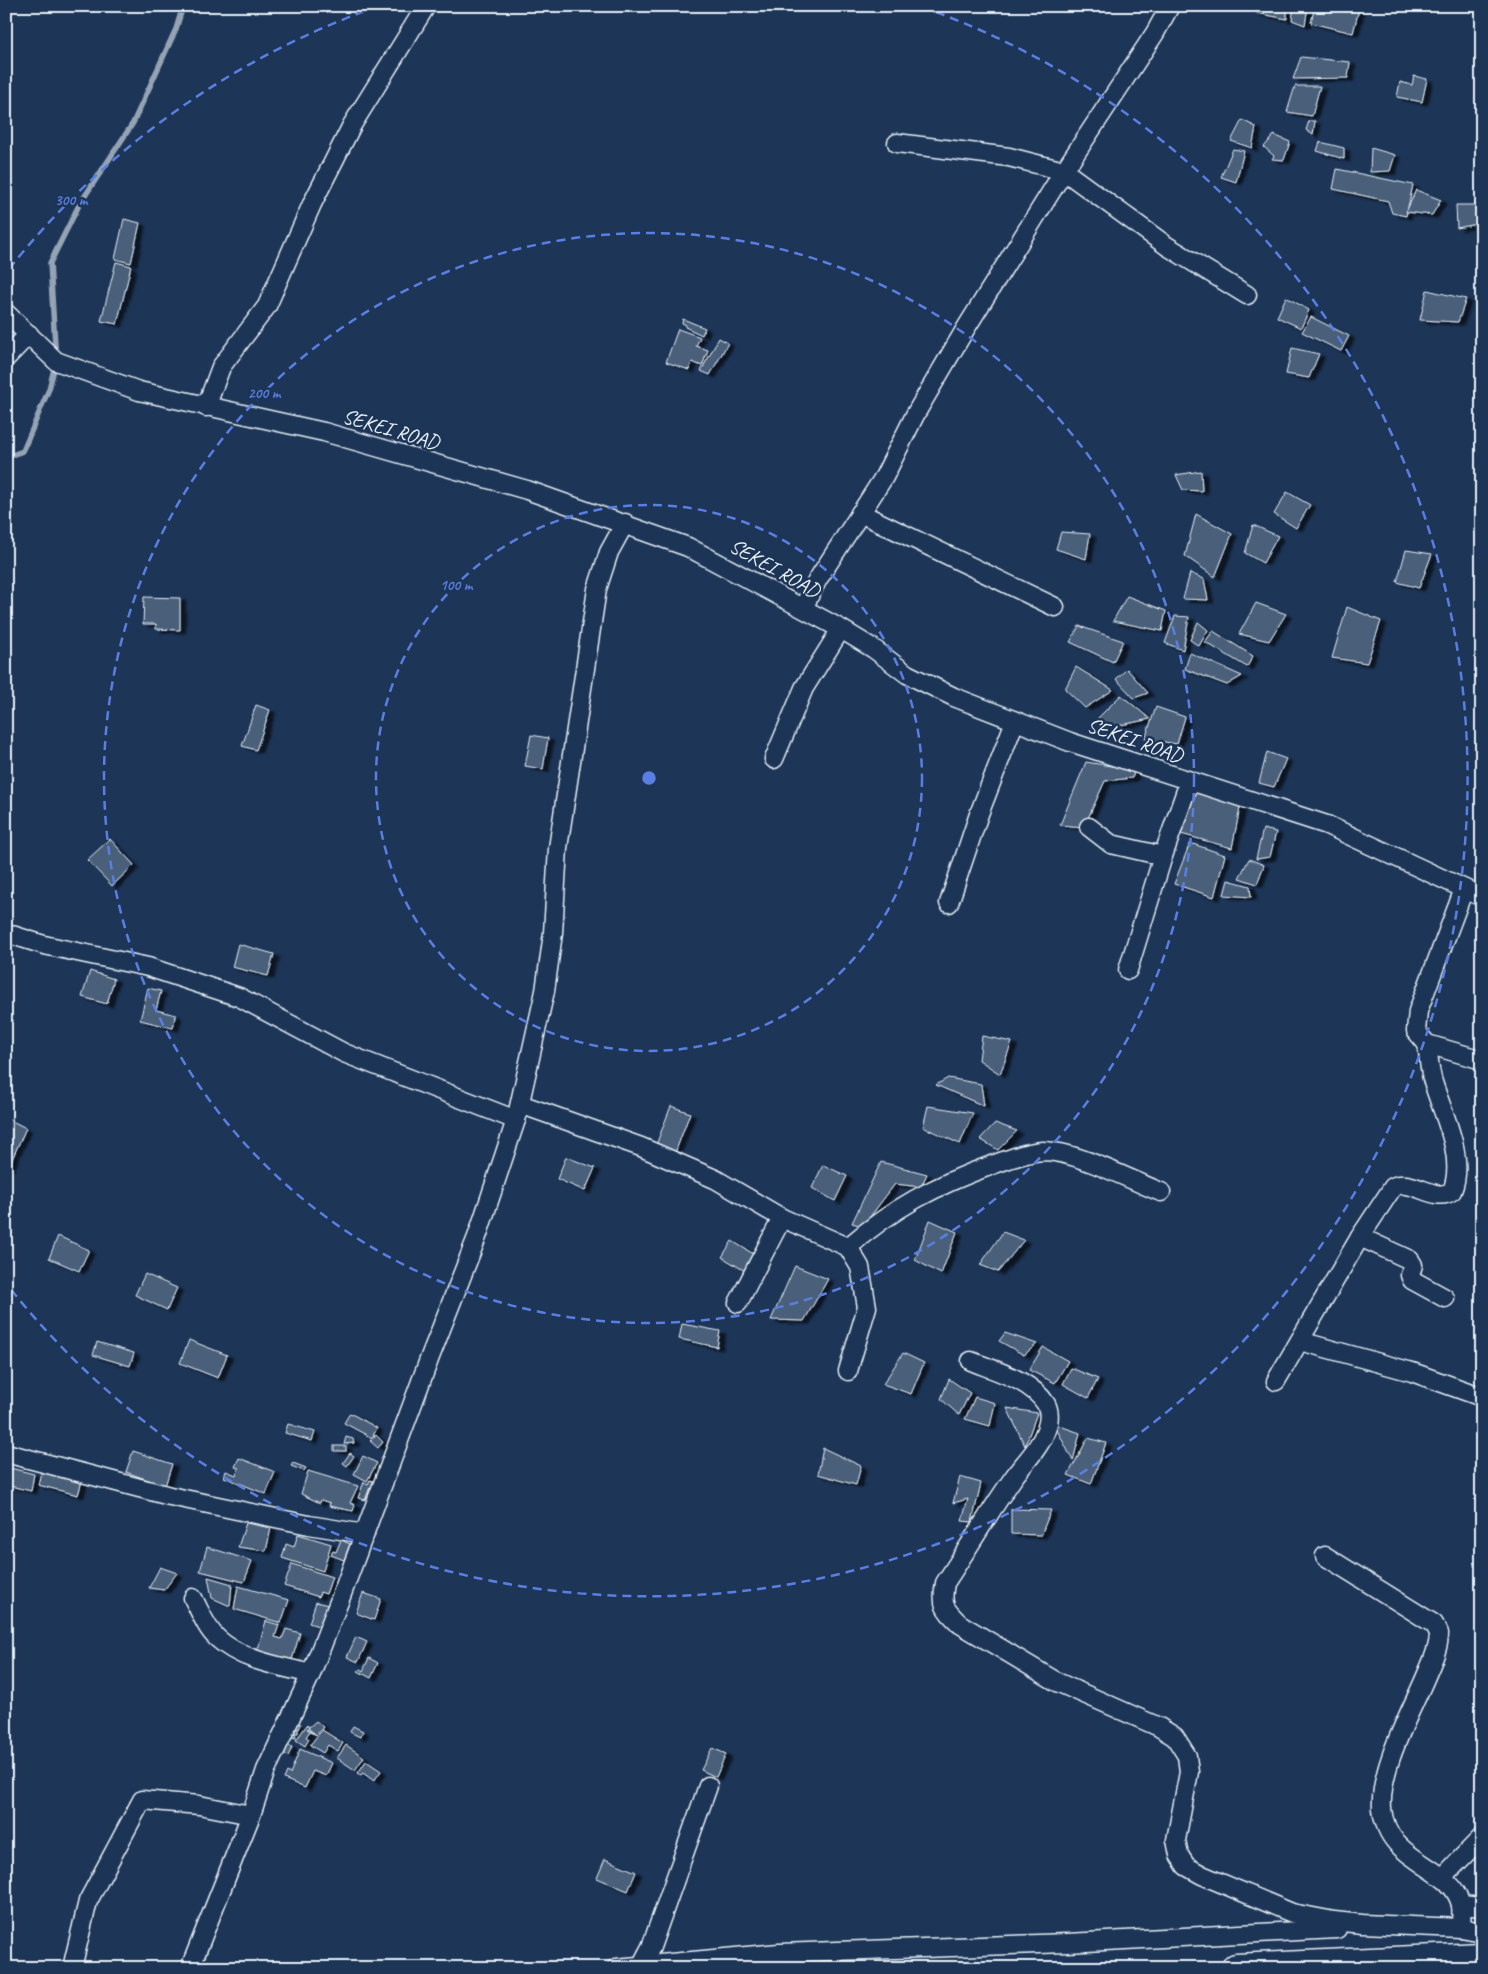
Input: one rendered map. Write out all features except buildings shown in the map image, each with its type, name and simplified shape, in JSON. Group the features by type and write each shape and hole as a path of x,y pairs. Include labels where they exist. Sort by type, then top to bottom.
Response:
{"highway":[{"path":"1236,1968 1482,1957"}],"street":[{"path":"206,407 221,367 241,337 267,306 312,204 352,125 426,6"},
{"path":"803,608 884,477 916,413 966,328 1064,172 1156,33 1170,6"},
{"path":"897,143 1009,157 1064,172 1167,246 1247,295"},
{"name":"SEKEI ROAD","path":"6,313 56,361 139,391 324,432 527,490 625,523 688,547 841,629 874,649 907,674 954,697 1015,721 1190,782 1327,825 1482,897"},
{"path":"6,358 29,334"},
{"path":"860,514 1055,606"},
{"path":"190,1968 251,1815 266,1770 311,1674 365,1534 430,1357 477,1237 518,1112 545,991 553,933 558,848 597,589 609,552 625,523"},
{"path":"774,758 804,688 841,629"},
{"path":"949,904 1015,721"},
{"path":"1128,970 1163,856 1190,782"},
{"path":"1089,827 1111,844 1163,856"},
{"path":"1464,889 1418,1011 1416,1031 1427,1044 1482,1060"},
{"path":"6,933 44,945 148,966 239,997 344,1053 518,1112 608,1134 715,1179 782,1218 848,1247 860,1267 867,1307 848,1371"},
{"path":"1276,1381 1360,1236 1396,1186 1405,1185 1442,1195 1450,1193 1454,1186 1454,1145 1430,1071 1427,1044"},
{"path":"848,1247 877,1222 924,1192 960,1176 1020,1155 1044,1151 1070,1156 1162,1192"},
{"path":"738,1303 782,1218"},
{"path":"1360,1236 1412,1262 1410,1276 1412,1280 1445,1298"},
{"path":"1300,1341 1412,1372 1482,1397"},
{"path":"971,1361 1005,1374 1033,1389 1046,1404 1048,1419 1046,1431 1036,1448 1016,1474 945,1582 943,1600 946,1611 960,1624 1057,1682 1159,1727 1175,1737 1187,1756 1189,1772 1176,1840 1179,1856 1186,1866 1210,1879 1292,1913 1334,1922 1462,1928 1482,1932"},
{"path":"6,1453 170,1496 309,1525 365,1534"},
{"path":"1325,1556 1434,1624 1439,1633 1435,1655 1389,1763 1382,1807 1384,1823 1399,1848 1443,1877 1461,1905 1462,1928"},
{"path":"193,1598 216,1637 237,1652 258,1660 311,1674"},
{"path":"641,1966 651,1947 708,1786"},
{"path":"72,1968 88,1901 142,1800 199,1805 251,1815"},
{"path":"1443,1877 1482,1837"},
{"path":"1461,1905 1482,1907"},
{"path":"616,1968 779,1954 1067,1943 1393,1926"}],"waterway":[{"path":"6,457 23,451 49,389 56,361 50,263 79,205 133,123 176,29 183,6"}]}
